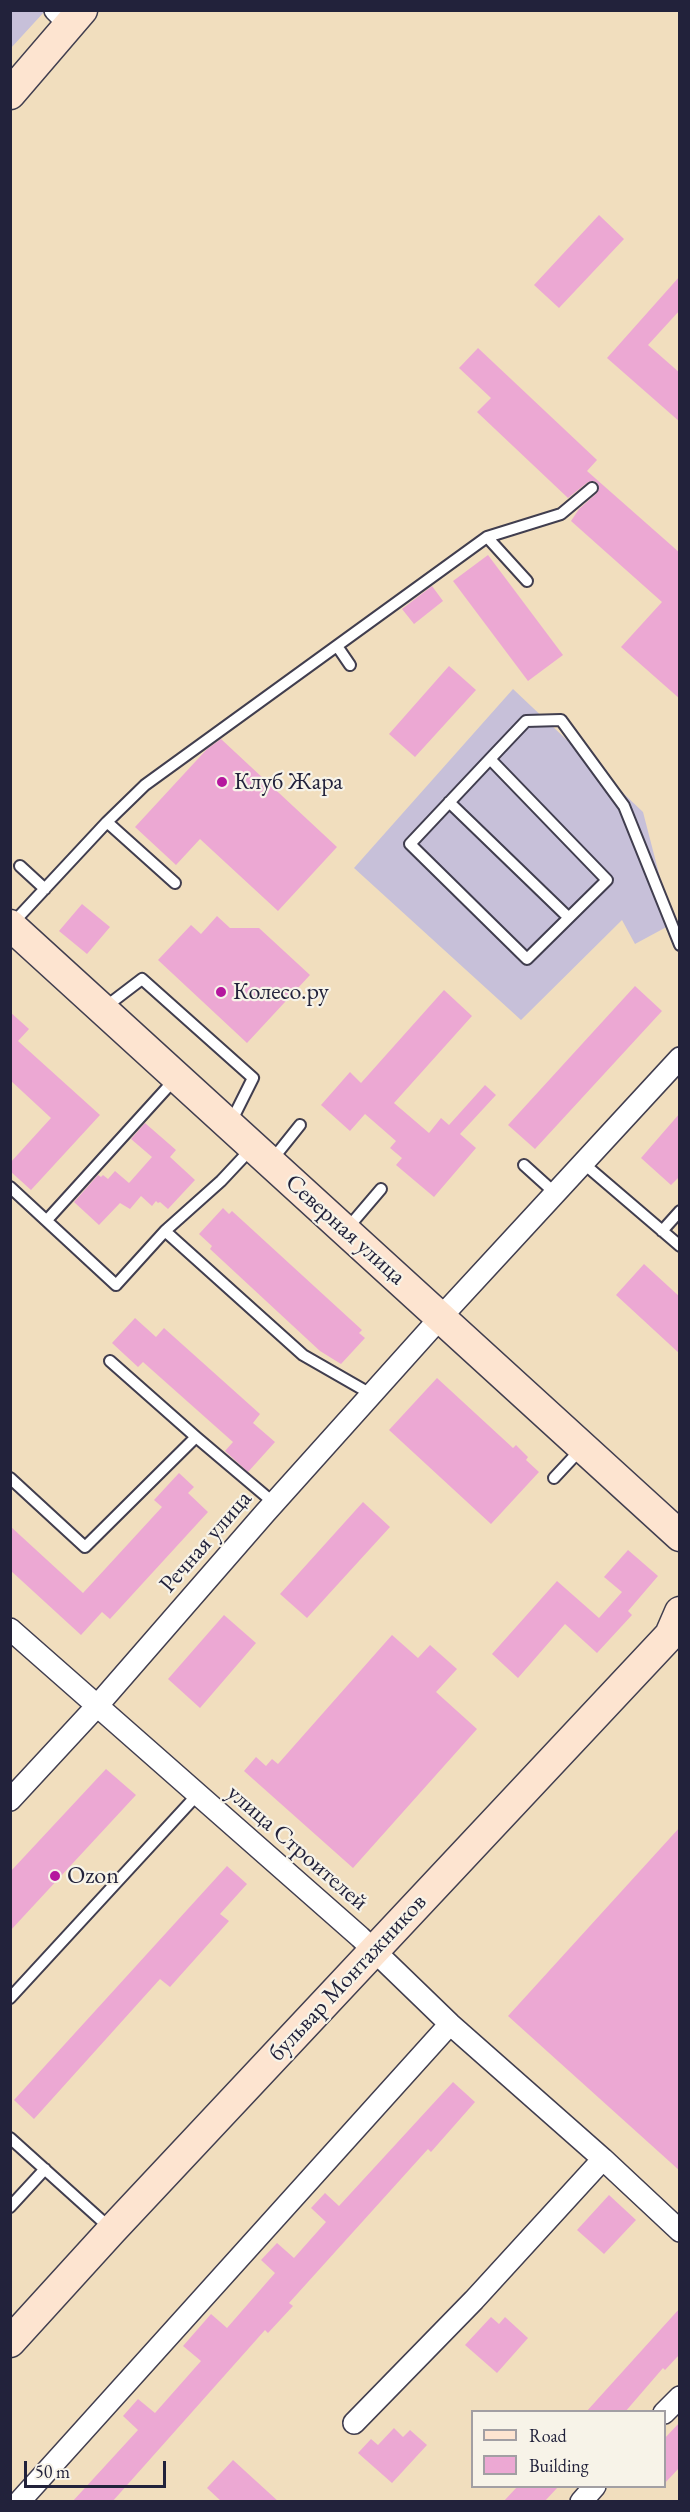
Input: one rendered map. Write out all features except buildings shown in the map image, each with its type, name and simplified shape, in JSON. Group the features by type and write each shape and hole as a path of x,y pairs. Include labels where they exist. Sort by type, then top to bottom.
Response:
{"street":[{"path":"10,94 69,15"},
{"name":"Северная улица","path":"12,928 680,1536"},
{"name":"Речная улица","path":"10,1800 98,1706 371,1394 680,1058"},
{"name":"бульвар Монтажников","path":"10,2342 112,2230 670,1635 680,1612"},
{"name":"улица Строителей","path":"10,1629 374,1951 450,2024 603,2159 680,2231"},
{"path":"19,2502 450,2024"},
{"path":"354,2423 474,2300 603,2159"},
{"path":"666,2410 680,2397"},
{"path":"580,2502 594,2488"}],"lane":[{"path":"12,928 107,822 145,785 487,537 561,513 592,488"},
{"path":"487,537 527,581"},
{"path":"337,646 350,665"},
{"path":"490,759 607,880 527,958 518,950 410,844 449,802 526,721 561,720 624,806 680,945"},
{"path":"449,802 568,918"},
{"path":"107,822 175,883"},
{"path":"20,866 45,889"},
{"path":"103,1010 142,979 253,1078 230,1125"},
{"path":"47,1220 176,1078"},
{"path":"10,1187 116,1285 165,1231 221,1181 300,1125"},
{"path":"583,1163 680,1246"},
{"path":"524,1165 555,1193"},
{"path":"345,1231 381,1189"},
{"path":"662,1231 680,1211"},
{"path":"165,1231 303,1355 371,1394"},
{"path":"110,1361 274,1503"},
{"path":"10,1478 85,1547 196,1437"},
{"path":"554,1478 582,1447"},
{"path":"10,1998 197,1795"},
{"path":"10,2138 112,2230"},
{"path":"10,2207 45,2169"}],"shaded area":[{"path":"10,11 45,11 11,48"},
{"path":"513,689 643,812 672,924 635,944 622,920 521,1020 354,868"}],"place":[{"name":"Клуб Жара","path":"222,782"},
{"name":"Колесо.ру","path":"221,992"},
{"name":"Ozon","path":"55,1876"}]}
